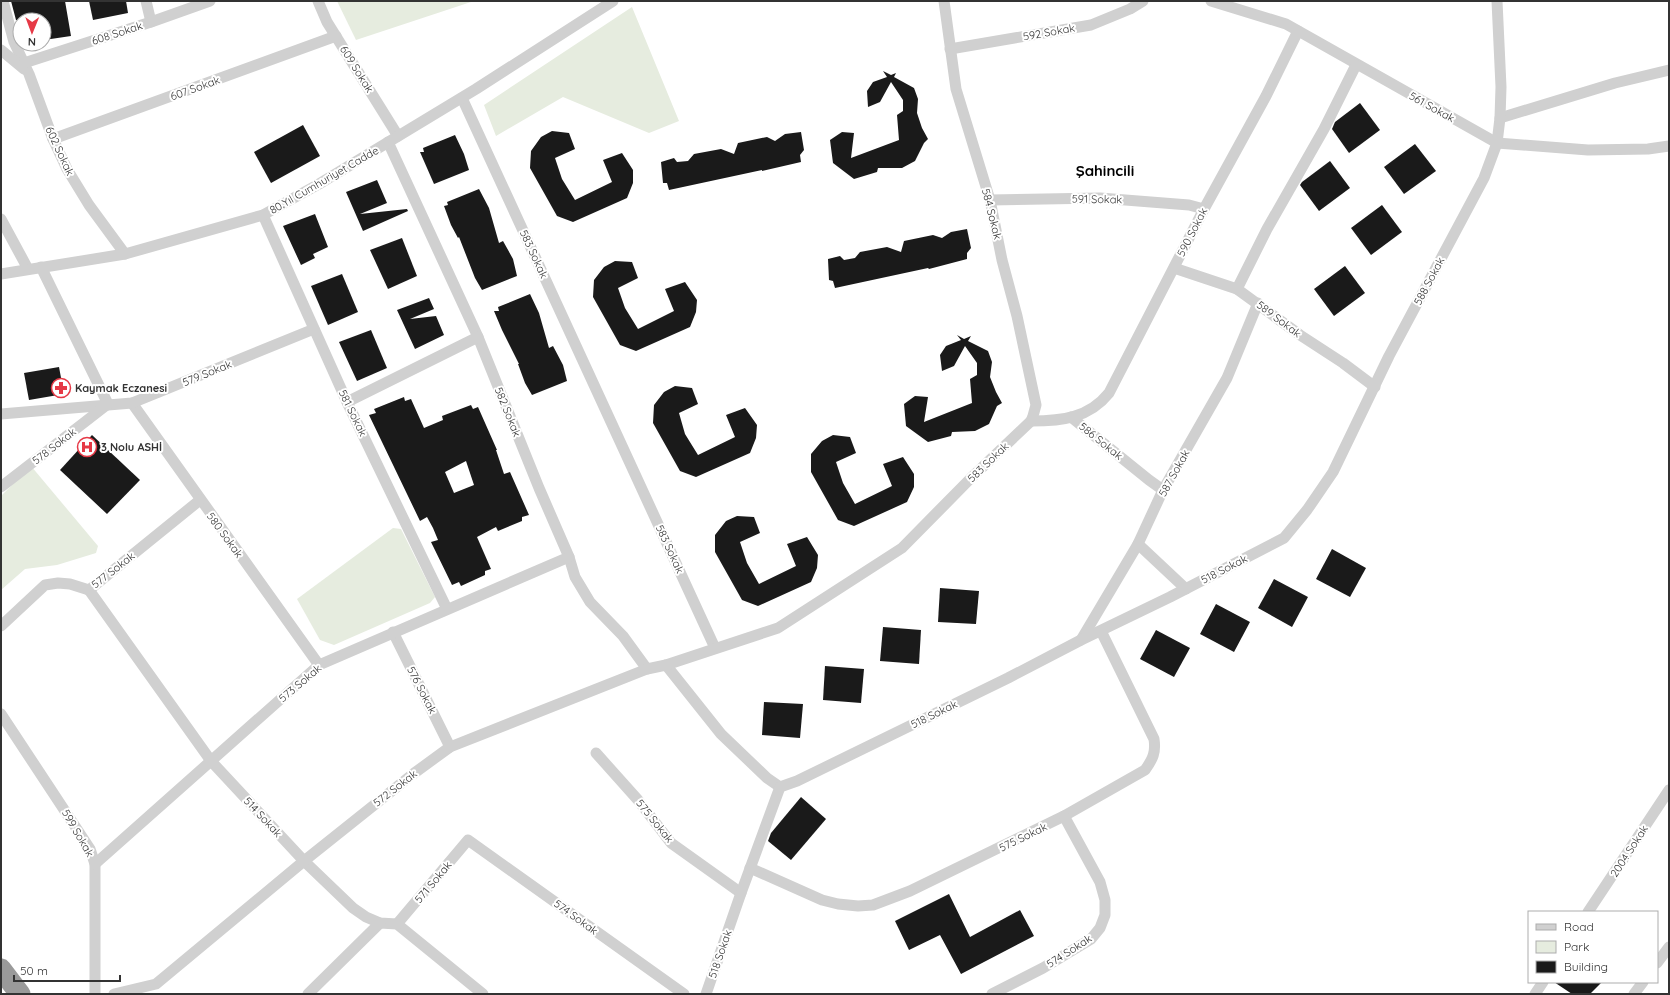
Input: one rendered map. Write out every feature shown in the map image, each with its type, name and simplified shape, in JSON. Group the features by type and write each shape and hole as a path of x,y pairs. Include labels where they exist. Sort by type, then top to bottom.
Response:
{"highway":[{"path":"1,969 20,994"}],"street":[{"path":"3,1 14,42 29,74"},
{"path":"146,1 151,22"},
{"name":"608 Sokak","path":"24,63 151,22 210,1"},
{"name":"609 Sokak","path":"318,1 327,22 398,136"},
{"name":"80.Yıl Cumhuriyet Cadde","path":"1,274 125,254 263,215 462,98 613,1"},
{"name":"584 Sokak","path":"944,1 956,89 990,200 1002,260 1017,316 1036,405 1028,423"},
{"name":"592 Sokak","path":"950,49 1091,25 1130,9 1143,1"},
{"name":"561 Sokak","path":"1211,1 1286,24 1356,65 1497,143 1588,150 1669,146"},
{"name":"588 Sokak","path":"1284,538 1333,472 1389,356 1484,178 1497,143 1500,118 1501,87 1497,1"},
{"name":"590 Sokak","path":"1071,417 1090,411 1101,403 1110,393 1204,209 1266,96 1298,32"},
{"name":"607 Sokak","path":"53,139 336,36"},
{"name":"602 Sokak","path":"1,50 29,74 53,139 67,169 89,205 125,254"},
{"path":"1237,289 1267,229 1324,129 1356,65"},
{"path":"1500,118 1615,83 1669,70"},
{"name":"583 Sokak","path":"462,98 715,648 778,628 902,548 1028,423"},
{"name":"582 Sokak","path":"388,142 478,338 539,488 569,557 575,577 590,602 623,636 647,668"},
{"name":"591 Sokak","path":"990,200 1100,198 1190,205 1204,209"},
{"name":"581 Sokak","path":"263,215 347,402 447,609"},
{"path":"1,219 28,269"},
{"path":"41,267 108,404"},
{"name":"589 Sokak","path":"1174,268 1237,289 1375,387"},
{"name":"587 Sokak","path":"1081,640 1138,544 1163,490 1227,378 1258,303"},
{"name":"579 Sokak","path":"1,414 132,403 314,329"},
{"path":"347,402 478,338"},
{"name":"580 Sokak","path":"132,403 319,665"},
{"name":"578 Sokak","path":"1,487 108,404"},
{"name":"586 Sokak","path":"1028,423 1071,417 1148,480 1163,490"},
{"name":"577 Sokak","path":"1,626 45,585 58,583 70,584 88,590 200,500"},
{"name":"518 Sokak","path":"706,994 741,892 780,787 804,778 1008,678 1284,538"},
{"path":"1138,544 1186,589"},
{"name":"573 Sokak","path":"95,864 319,665 569,557"},
{"name":"514 Sokak","path":"88,590 211,760 304,861 353,908 366,917 380,923 397,924"},
{"name":"575 Sokak","path":"750,868 822,900 838,904 858,906 873,905 910,892 1064,816 1145,770 1153,760 1156,750 1154,738 1101,631"},
{"name":"576 Sokak","path":"393,632 450,747"},
{"name":"572 Sokak","path":"114,994 156,984 304,861 412,774 450,747 647,668 666,665 715,648"},
{"path":"666,665 721,734 767,778 780,787"},
{"name":"599 Sokak","path":"1,714 93,854 95,864 95,994"},
{"name":"575 Sokak","path":"596,753 638,800 671,843 741,892"},
{"name":"2004 Sokak","path":"1589,911 1669,790"},
{"name":"574 Sokak","path":"992,994 1043,968 1091,939 1100,928 1105,915 1105,900 1100,882 1064,816"},
{"name":"574 Sokak","path":"468,840 684,994"},
{"name":"571 Sokak","path":"397,924 468,840"},
{"path":"308,994 380,923"},
{"path":"397,924 483,994"},
{"path":"1658,962 1669,947"},
{"path":"1535,994 1542,983"},
{"path":"1634,994 1642,983"}],"green space":[{"path":"337,1 474,1 356,40"},
{"path":"632,7 679,121 649,133 563,97 496,136 484,105"},
{"path":"31,466 98,546 96,553 57,565 25,569 1,590 1,496"},
{"path":"393,528 401,529 435,597 430,603 334,645 320,640 297,599"}],"building":[{"path":"11,1 65,1 71,36 52,39 52,12 14,12"},
{"path":"89,1 126,1 128,13 93,20"},
{"path":"883,71 891,75 896,73 894,77 914,88 918,99 917,113 922,128 928,139 924,143 915,161 902,168 878,168 877,172 854,179 833,163 830,140 842,132 854,133 851,158 899,140 897,115 903,111 903,100 891,82 880,102 868,107 867,91 873,82 887,77"},
{"path":"1360,103 1380,130 1349,153 1332,129 1335,122"},
{"path":"303,125 320,156 271,183 254,152"},
{"path":"552,131 569,133 575,149 555,158 562,179 575,200 612,182 603,160 622,153 633,170 633,183 627,198 573,222 557,216 530,168 531,151 541,137"},
{"path":"801,132 804,150 800,155 801,162 669,190 667,183 663,183 661,162 674,158 677,162 688,161 694,154 721,149 734,154 738,143 767,137 775,141 785,134"},
{"path":"455,135 464,154 469,170 434,184 420,152 424,152 423,148"},
{"path":"1415,144 1436,171 1404,194 1384,167"},
{"path":"1330,161 1350,188 1319,211 1300,185"},
{"path":"377,180 387,203 360,214 407,209 408,211 363,231 346,192"},
{"path":"479,189 489,208 499,243 503,241 513,259 517,276 482,290 475,278 459,237 458,238 451,225 444,206 448,205 447,202"},
{"path":"1382,205 1402,232 1371,255 1351,228"},
{"path":"315,214 328,247 313,254 315,258 301,265 283,226"},
{"path":"967,229 971,248 967,253 967,259 929,269 835,288 833,281 829,280 828,259 840,256 844,260 855,258 860,252 887,247 901,252 904,241 933,235 942,238 951,232"},
{"path":"402,238 417,276 388,289 370,250"},
{"path":"615,261 632,262 638,278 618,288 625,308 638,329 674,311 665,289 685,282 697,300 696,312 690,327 636,351 620,345 593,297 594,280 604,267"},
{"path":"1345,266 1365,293 1334,316 1314,289"},
{"path":"342,274 358,312 328,325 311,286"},
{"path":"530,294 539,313 549,348 553,346 563,365 567,381 532,395 525,383 519,364 494,311 499,311 498,307"},
{"path":"429,298 434,309 410,319 436,316 444,335 415,349 397,310"},
{"path":"371,330 387,368 357,381 339,342"},
{"path":"957,335 964,339 971,336 968,341 988,351 992,362 990,377 1002,403 997,406 989,424 975,431 952,432 951,436 928,442 906,426 904,404 915,396 928,397 924,422 972,403 970,379 977,375 977,363 965,346 954,366 942,371 940,355 946,346 961,340"},
{"path":"59,367 64,394 29,400 24,373"},
{"path":"675,386 692,388 698,404 679,413 685,434 698,455 735,437 726,415 745,408 757,425 756,438 750,453 696,477 680,471 653,423 654,405 664,392"},
{"path":"404,397 405,401 411,399 424,428 443,420 442,416 471,405 473,409 478,407 497,450 504,474 510,472 529,515 522,517 522,521 498,531 496,527 477,537 491,569 485,571 485,575 461,586 459,582 452,585 431,542 438,540 433,528 427,517 420,521 369,415 376,413 374,409","holes":["466,461 474,485 454,493 445,472"]},
{"path":"92,435 140,480 107,514 60,470"},
{"path":"833,435 850,437 856,453 836,462 843,483 855,504 892,486 883,464 903,457 914,474 914,487 907,502 854,526 838,520 811,472 811,454 822,441"},
{"path":"737,516 754,517 760,533 740,542 747,563 759,584 796,566 787,544 807,537 818,555 817,568 811,582 758,606 742,600 715,552 715,535 726,521"},
{"path":"1332,549 1366,568 1350,597 1316,579"},
{"path":"1274,579 1308,597 1292,627 1258,608"},
{"path":"940,588 979,591 976,624 938,622"},
{"path":"1216,604 1250,622 1234,652 1200,634"},
{"path":"883,627 921,630 919,664 880,661"},
{"path":"1156,630 1190,648 1174,677 1140,659"},
{"path":"825,666 864,669 861,703 823,700"},
{"path":"764,702 803,704 800,738 762,735"},
{"path":"801,797 826,819 791,860 768,841 771,833"},
{"path":"949,894 970,937 1020,910 1034,936 961,974 940,935 909,950 895,921"},
{"path":"1556,983 1601,983 1590,994 1572,994"}],"place":[{"name":"Kaymak Eczanesi","path":"61,388"},
{"name":"3 Nolu ASHİ","path":"87,447"}],"district":[{"name":"Şahincili","path":"1105,171"}]}
